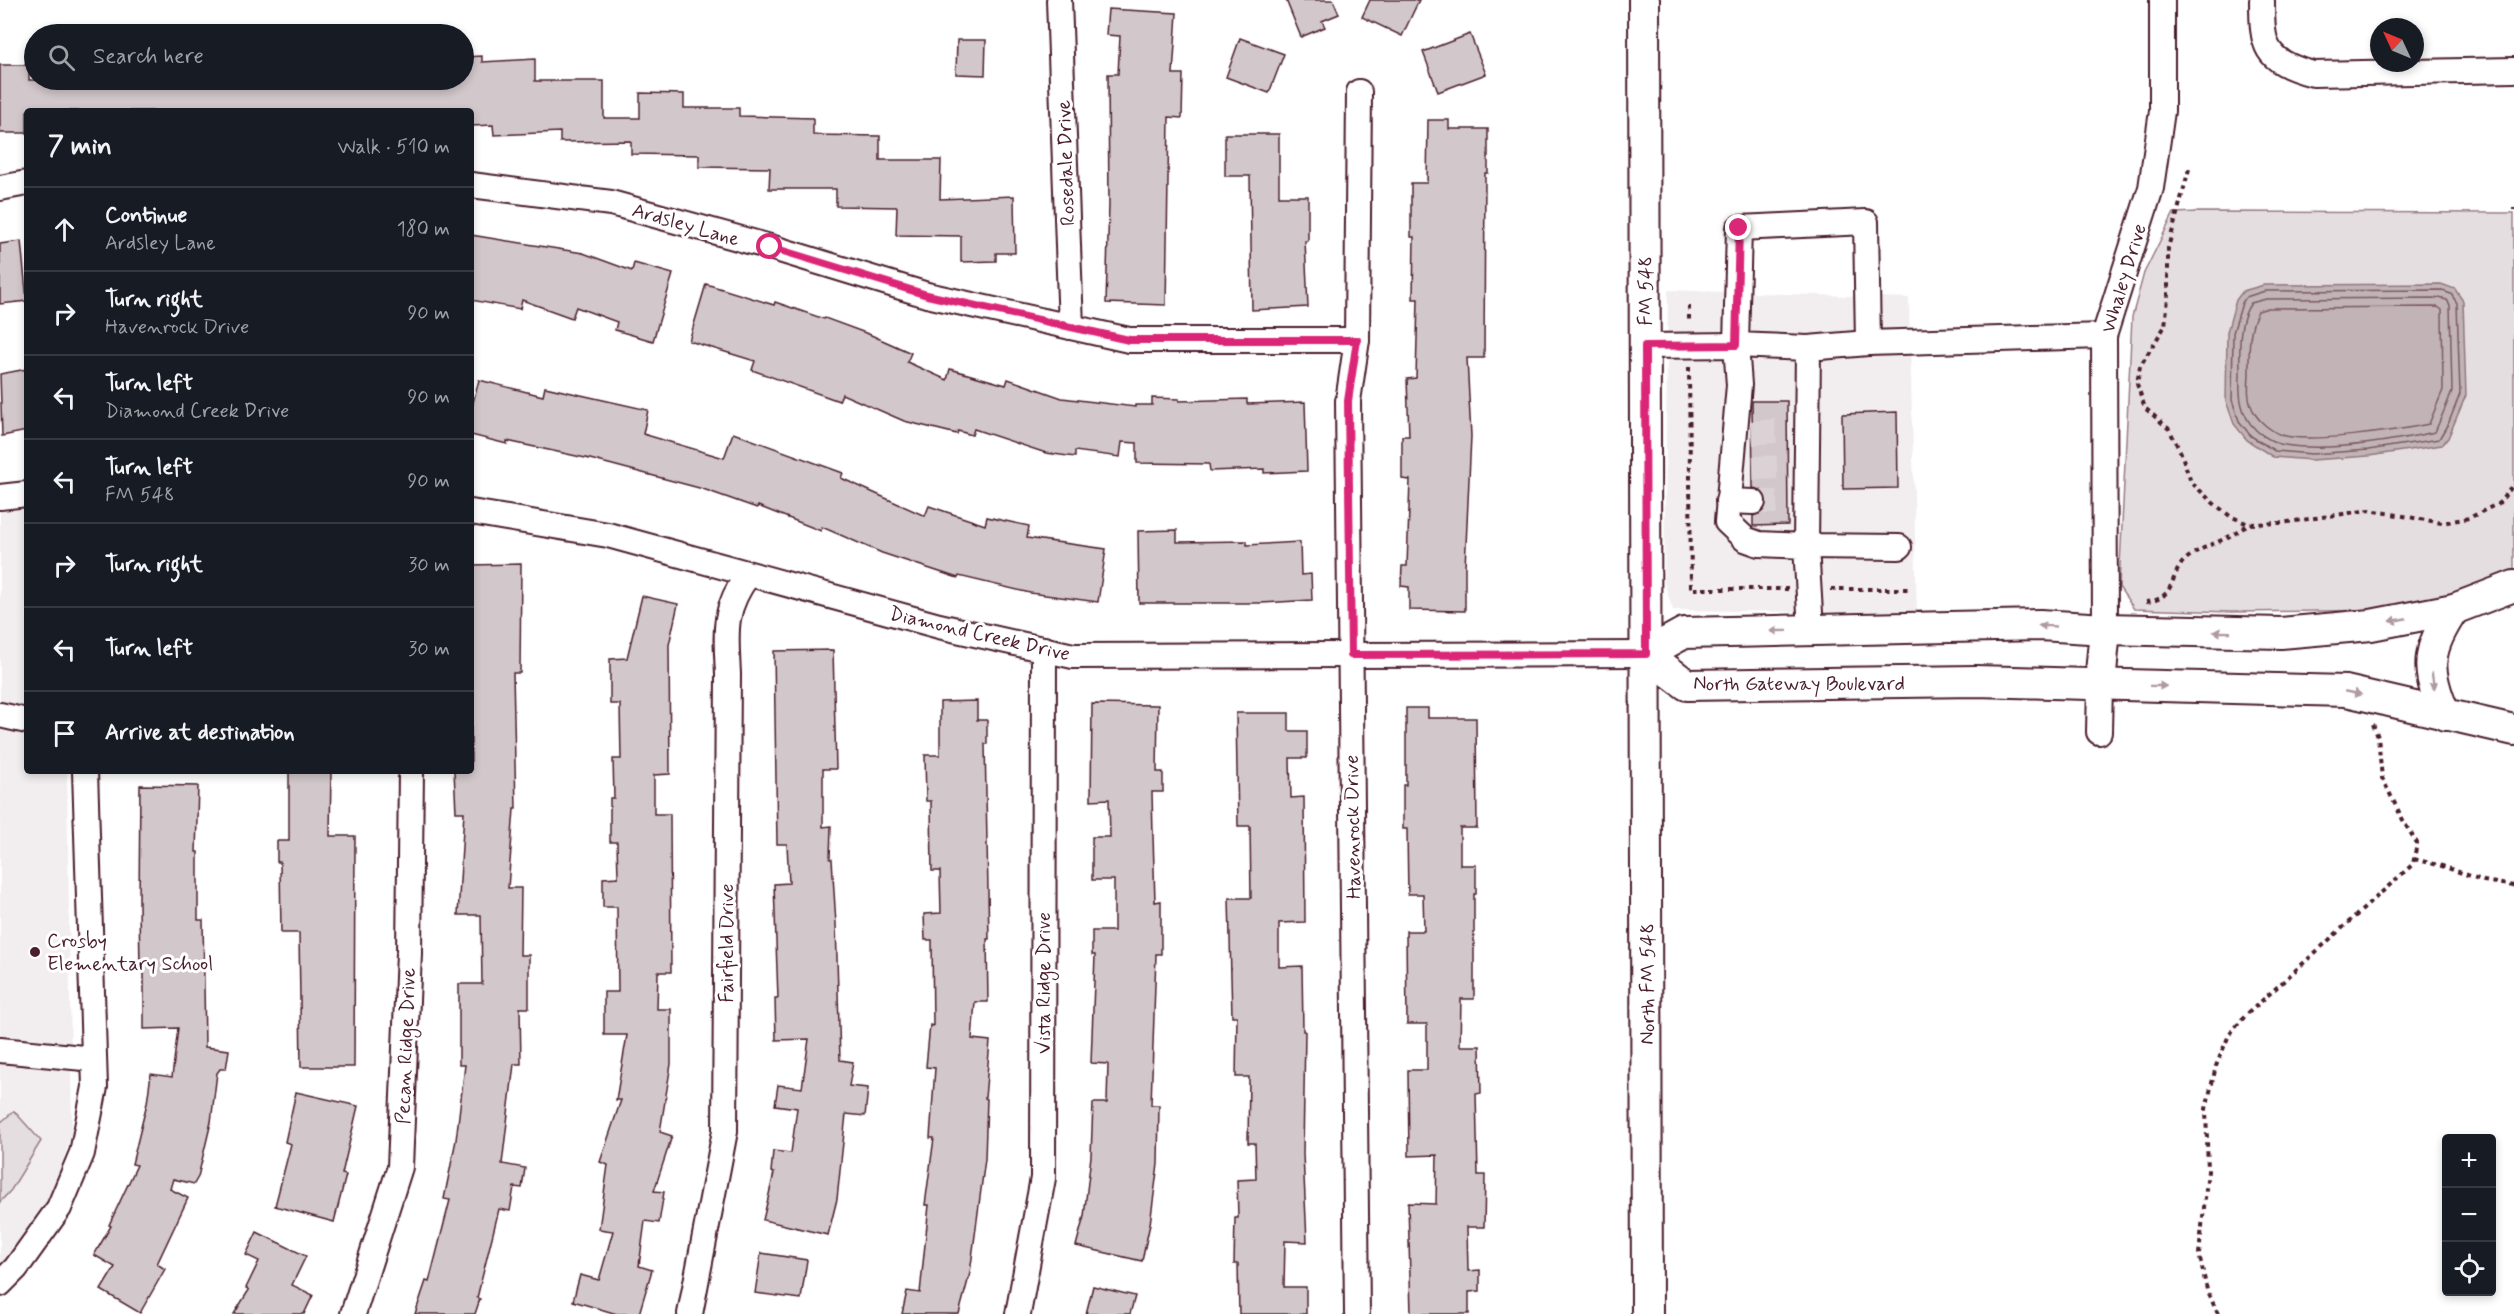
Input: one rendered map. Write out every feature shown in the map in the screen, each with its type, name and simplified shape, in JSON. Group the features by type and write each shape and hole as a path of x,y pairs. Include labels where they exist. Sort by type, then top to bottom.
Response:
{"main road":[{"name":"FM 548","path":"1644,0 1646,654"},
{"path":"1646,654 1684,633 2040,625 2105,629 2281,633 2371,625 2454,609 2514,586"},
{"path":"2445,715 2433,689 2431,660 2438,633 2454,609"},
{"path":"2100,684 2105,629"},
{"name":"North Gateway Boulevard","path":"1646,654 1687,685 1976,681 2346,691 2514,730"},
{"name":"North FM 548","path":"1646,654 1647,1314"}],"street":[{"name":"Rosedale Drive","path":"1059,0 1071,327"},
{"name":"Whaley Drive","path":"2105,629 2104,336 2151,188 2162,111 2163,0"},
{"path":"2262,0 2262,36 2273,57 2290,68 2313,74 2514,70"},
{"name":"Havenrock Drive","path":"1358,1314 1348,401 1357,340 1359,92"},
{"path":"0,188 24,184"},
{"name":"Ardsley Lane","path":"474,185 611,203 770,247 927,295 1129,340 1357,340"},
{"path":"1868,343 1866,222 1739,228 1736,345 1743,432 1742,469 1728,501 1727,522 1744,539 1759,544 1899,547"},
{"path":"1645,346 1736,345 1808,348 1868,343 2104,336"},
{"path":"1808,348 1797,430 1797,500 1806,546 1811,630"},
{"path":"0,497 24,494"},
{"path":"1728,501 1753,502"},
{"name":"Diamond Creek Drive","path":"474,513 608,535 939,626 1073,656 1646,654"},
{"name":"Fairfield Drive","path":"690,1314 726,1131 728,674 726,621 736,591 748,575"},
{"name":"Vista Ridge Drive","path":"1018,1314 1043,1178 1044,649"},
{"path":"2099,732 2100,684"},
{"path":"0,715 24,721"},
{"path":"0,1284 16,1268 59,1208 82,1154 95,1087 85,774"},
{"name":"Pecan Ridge Drive","path":"353,1314 400,1167 409,953 411,774"},
{"path":"0,1050 94,1059"}],"path":[{"path":"2189,169 2169,248 2165,326 2140,366 2137,384 2145,408 2169,429 2181,453 2191,482 2230,516 2248,524 2281,524 2370,510 2442,523 2469,518 2499,503 2514,484"},
{"path":"2105,600 2150,602 2163,596 2187,558 2235,535 2248,524"},
{"path":"2218,1314 2207,1290 2199,1254 2208,1171 2206,1109 2216,1066 2229,1035 2245,1016 2413,864 2414,860 2417,843 2382,778 2378,738 2373,725 2367,718"},
{"path":"2414,860 2442,866 2484,881 2514,886"}],"shaded area":[{"path":"2174,213 2514,213 2514,574 2464,593 2395,610 2232,612 2134,609 2119,587 2132,317 2144,273"},
{"path":"1668,290 1909,298 1917,614 1673,610 1664,582"},
{"name":"Crosby Elementary School","path":"24,508 24,774 67,774 72,1133 52,1195 36,1223 0,1267 0,511"},
{"path":"14,1111 41,1141 11,1190 0,1202 0,1123"}],"water":[{"path":"2441,284 2455,289 2463,301 2466,395 2448,438 2442,445 2369,456 2312,460 2273,457 2247,440 2234,424 2226,401 2227,332 2236,300 2243,291 2264,285"}],"building":[{"path":"1286,0 1333,0 1339,14 1322,21 1325,27 1301,37"},
{"path":"1370,0 1419,0 1402,36 1362,17"},
{"path":"1108,9 1177,13 1173,74 1183,74 1182,118 1169,117 1166,305 1106,303 1109,205 1108,74 1118,74 1120,36 1106,35"},
{"path":"1470,34 1486,74 1438,92 1423,52"},
{"path":"1240,38 1284,54 1269,93 1226,77"},
{"path":"957,40 986,40 985,75 956,74"},
{"path":"474,56 482,56 482,62 535,59 535,81 604,81 604,118 640,118 640,93 684,94 684,108 739,108 739,116 813,118 813,135 880,136 880,160 941,160 940,199 1014,196 1015,253 996,253 996,261 961,262 961,236 896,235 897,207 836,206 836,189 769,189 770,168 699,167 699,155 631,154 631,141 560,142 560,132 494,135 493,125 474,126 474,108 24,108 24,133 0,133 0,65 24,65 24,90 474,90"},
{"path":"1428,120 1449,120 1449,129 1488,129 1488,173 1485,173 1484,358 1467,358 1471,436 1465,611 1409,610 1409,587 1401,586 1402,566 1407,566 1410,480 1402,479 1402,436 1409,436 1407,379 1416,378 1418,299 1413,299 1414,237 1411,237 1411,183 1427,183"},
{"path":"1225,134 1279,134 1279,196 1308,196 1308,241 1305,241 1308,307 1252,310 1250,176 1225,176"},
{"path":"474,235 583,253 632,271 634,263 673,274 653,341 615,330 617,322 576,307 572,318 522,300 520,309 474,301"},
{"path":"21,241 24,301 0,304 0,244"},
{"path":"706,284 774,305 775,302 871,335 911,353 907,362 947,380 950,369 1006,385 1008,379 1062,398 1135,407 1135,405 1152,405 1152,398 1179,399 1179,401 1247,399 1247,404 1305,402 1307,471 1264,473 1264,469 1210,471 1209,464 1137,463 1137,443 1122,442 1120,457 1075,451 1075,457 1046,453 974,429 972,435 958,431 957,434 904,421 842,394 839,401 752,370 755,361 689,341"},
{"path":"24,370 24,432 2,436 0,374"},
{"path":"479,380 543,396 545,387 648,410 643,434 724,458 733,433 843,473 841,478 925,516 929,506 985,525 987,517 1029,526 1027,538 1106,549 1098,602 1030,593 959,576 958,578 882,553 822,527 821,531 758,506 757,508 703,489 590,459 474,436 474,399"},
{"path":"1752,401 1787,401 1788,525 1753,526 1753,516 1765,510 1767,502 1761,490 1753,488"},
{"path":"1897,412 1898,488 1843,489 1842,414"},
{"path":"1177,530 1177,542 1247,541 1247,545 1300,542 1301,575 1311,574 1312,600 1261,603 1139,603 1138,531"},
{"path":"521,564 520,673 513,673 516,809 514,809 508,888 521,888 520,955 529,955 529,1008 520,1008 521,1064 514,1064 502,1164 525,1168 522,1188 514,1187 510,1211 499,1209 475,1314 415,1314 426,1281 429,1282 450,1200 444,1199 456,1140 465,1065 459,1065 459,984 482,984 481,915 458,915 464,812 456,812 454,774 474,774 474,565"},
{"path":"642,596 678,604 669,645 670,774 654,775 654,814 670,814 671,972 658,972 657,1009 671,1009 671,1064 660,1132 672,1136 654,1191 664,1192 659,1223 645,1221 639,1266 652,1270 639,1314 617,1314 573,1301 580,1275 599,1280 613,1231 599,1229 608,1165 600,1162 621,1100 616,1100 627,1035 604,1035 604,992 618,992 617,907 603,907 603,878 618,877 617,842 610,842 610,798 614,798 613,759 621,759 620,704 610,704 610,659 627,658"},
{"path":"833,650 836,769 823,769 823,827 831,826 830,859 832,859 836,924 840,1060 853,1062 849,1086 868,1088 865,1116 846,1114 837,1199 828,1235 763,1220 774,1173 771,1172 773,1151 791,1153 797,1108 775,1105 778,1085 802,1088 809,1039 776,1040 775,998 778,998 774,884 789,883 787,844 777,844 774,651"},
{"path":"977,701 977,720 987,720 987,744 985,744 989,939 987,939 988,1002 975,1002 972,1039 990,1041 985,1098 987,1099 985,1159 970,1273 959,1314 902,1314 907,1291 920,1293 929,1205 925,1205 934,1138 930,1138 935,1068 926,1067 930,1025 933,1026 932,940 925,940 924,914 941,913 940,871 932,871 931,801 926,801 925,755 940,755 940,702"},
{"path":"1092,704 1158,705 1157,772 1163,772 1163,792 1152,792 1155,902 1161,901 1161,954 1156,954 1151,1105 1159,1105 1158,1164 1150,1224 1142,1261 1076,1246 1084,1216 1091,1156 1093,1103 1107,1103 1108,1064 1091,1063 1095,955 1092,955 1092,931 1114,931 1114,880 1092,880 1092,837 1110,837 1109,799 1091,800"},
{"path":"1406,708 1428,708 1428,718 1476,718 1477,828 1460,828 1460,865 1476,865 1476,894 1474,894 1474,999 1461,999 1460,1046 1480,1046 1481,1093 1476,1094 1478,1175 1485,1175 1484,1227 1467,1227 1468,1271 1480,1270 1480,1291 1469,1292 1469,1314 1411,1314 1408,1203 1436,1204 1437,1155 1409,1156 1408,1070 1427,1070 1427,1024 1407,1024 1406,931 1424,931 1423,894 1408,894 1407,829 1403,829 1403,785 1406,785"},
{"path":"1236,713 1289,713 1289,731 1307,731 1307,758 1290,758 1291,798 1304,797 1305,922 1279,923 1279,967 1302,966 1303,1031 1305,1031 1303,1154 1307,1242 1285,1241 1284,1287 1306,1287 1306,1314 1239,1314 1238,1264 1234,1264 1235,1218 1238,1218 1237,1180 1256,1179 1255,1143 1248,1143 1249,1077 1236,1077 1237,1016 1232,1016 1229,898 1251,898 1250,826 1238,826"},
{"path":"289,774 331,774 330,836 355,836 354,1067 301,1067 299,933 281,933 280,862 277,862 277,841 289,841"},
{"path":"140,785 198,786 196,852 198,852 198,920 203,920 205,1047 229,1050 226,1069 220,1069 217,1073 211,1122 198,1177 194,1184 173,1179 170,1189 188,1198 157,1264 165,1269 140,1313 101,1290 115,1267 94,1255 111,1226 109,1225 137,1165 132,1164 147,1103 151,1074 172,1077 178,1028 144,1029 144,969 140,969"},
{"path":"296,1092 358,1106 342,1174 346,1175 334,1222 275,1206 291,1144 285,1142"},
{"path":"257,1232 306,1256 292,1285 313,1295 304,1314 234,1314 249,1290 246,1288 259,1261 246,1255"},
{"path":"761,1253 807,1260 801,1299 755,1293"},
{"path":"1093,1286 1135,1296 1130,1314 1086,1314"}],"tunnel":[{"path":"1752,433 1787,430"},
{"path":"1753,468 1787,467"},
{"path":"1753,502 1788,502"}],"place":[{"name":"Crosby Elementary School","path":"35,952"}],"route":[{"path":"770,247 927,295 1129,340 1357,340 1348,401 1351,655 1646,654 1645,346 1736,345 1739,228"}]}
